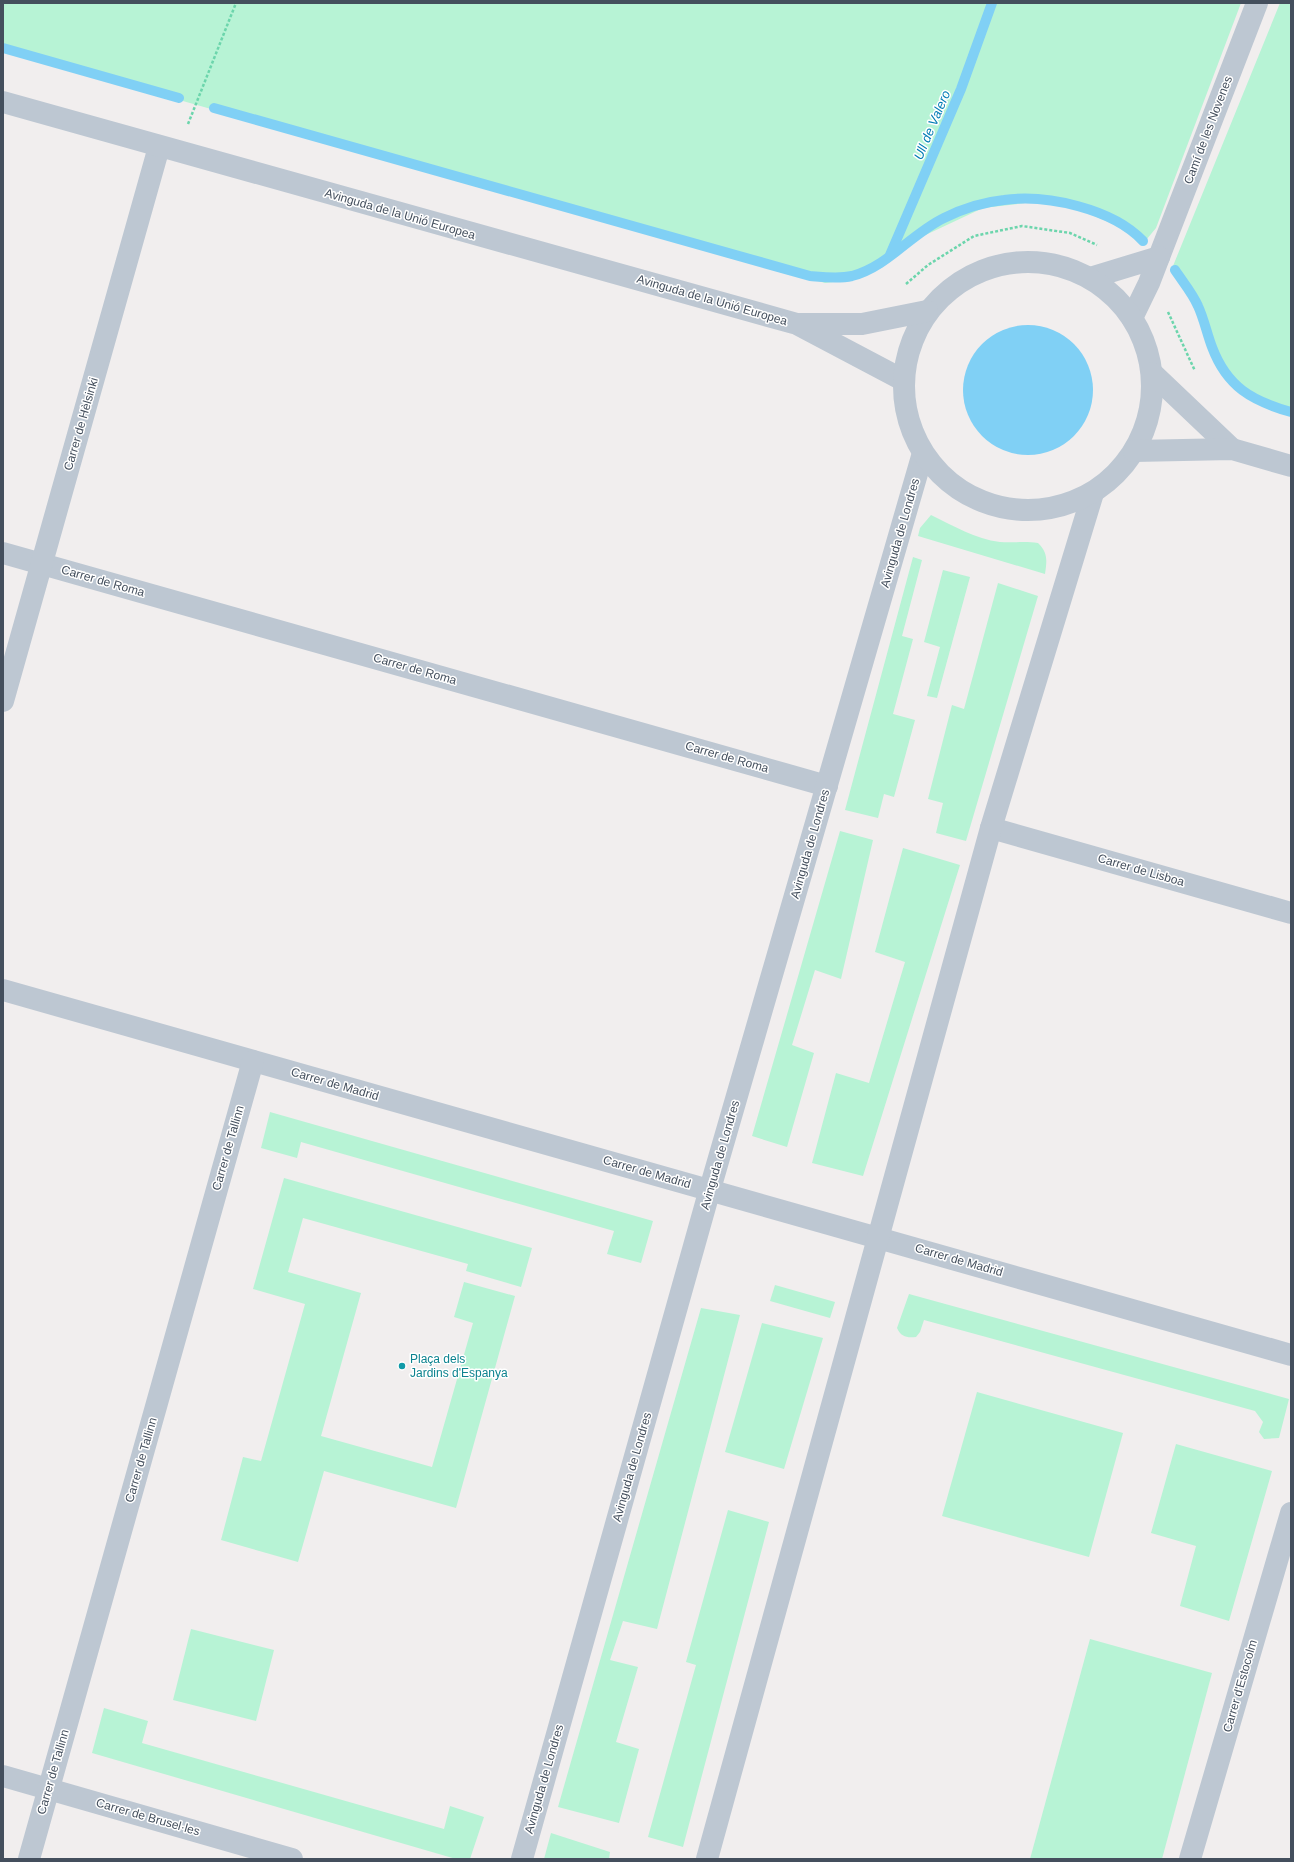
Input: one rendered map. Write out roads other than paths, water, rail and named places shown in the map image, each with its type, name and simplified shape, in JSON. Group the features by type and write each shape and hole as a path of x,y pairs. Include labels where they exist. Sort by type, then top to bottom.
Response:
{"street":[{"name":"Camí de les Novenes","path":"1132,318 1150,283 1257,3"},
{"name":"Avinguda de la Unió Europea","path":"3,102 159,147 797,324 903,380"},
{"name":"Carrer de Hèlsinki","path":"3,701 159,147"},
{"path":"1090,278 1160,257"},
{"path":"1020,261 1057,265 1090,278 1114,295 1132,318 1142,335 1152,373 1151,400 1147,420 1134,451 1123,467 1093,493 1064,506 1032,511 1000,508 970,496 943,478 922,453 911,430 904,406 903,380 905,362 910,344 927,311 953,286 985,268 1020,261"},
{"name":"Avinguda de la Unió Europea","path":"797,324 862,324 927,311"},
{"path":"1152,373 1232,449"},
{"path":"1134,451 1232,449 1291,466"},
{"name":"Avinguda de Londres","path":"522,1859 710,1189 922,453"},
{"path":"707,1859 991,828 1093,493"},
{"name":"Carrer de Roma","path":"3,553 827,786"},
{"name":"Carrer de Lisboa","path":"991,828 1291,913"},
{"name":"Carrer de Madrid","path":"3,990 710,1189 1291,1355"},
{"name":"Carrer de Tallinn","path":"29,1859 253,1061"},
{"name":"Carrer d'Estocolm","path":"1190,1859 1291,1513"},
{"name":"Carrer de Brusel·les","path":"3,1776 292,1859"}],"water":[{"path":"1034,325 1053,330 1074,344 1088,365 1092,377 1092,403 1088,415 1074,436 1053,450 1041,454 1022,455 1003,450 982,436 968,415 964,403 963,384 968,365 982,344 1003,330 1015,326"}],"waterway":[{"name":"Ull de Valero","path":"890,255 961,89 992,3"},
{"path":"3,48 179,98"},
{"path":"214,108 810,276 831,278 852,276 865,272 888,258 932,225 944,218 973,206 1004,200 1040,199 1078,206 1115,220 1143,241"},
{"path":"1175,270 1191,292 1202,316 1218,361 1233,382 1242,390 1264,403 1291,412"}],"place":[{"name":"Plaça dels Jardins d'Espanya","path":"402,1366"}]}
